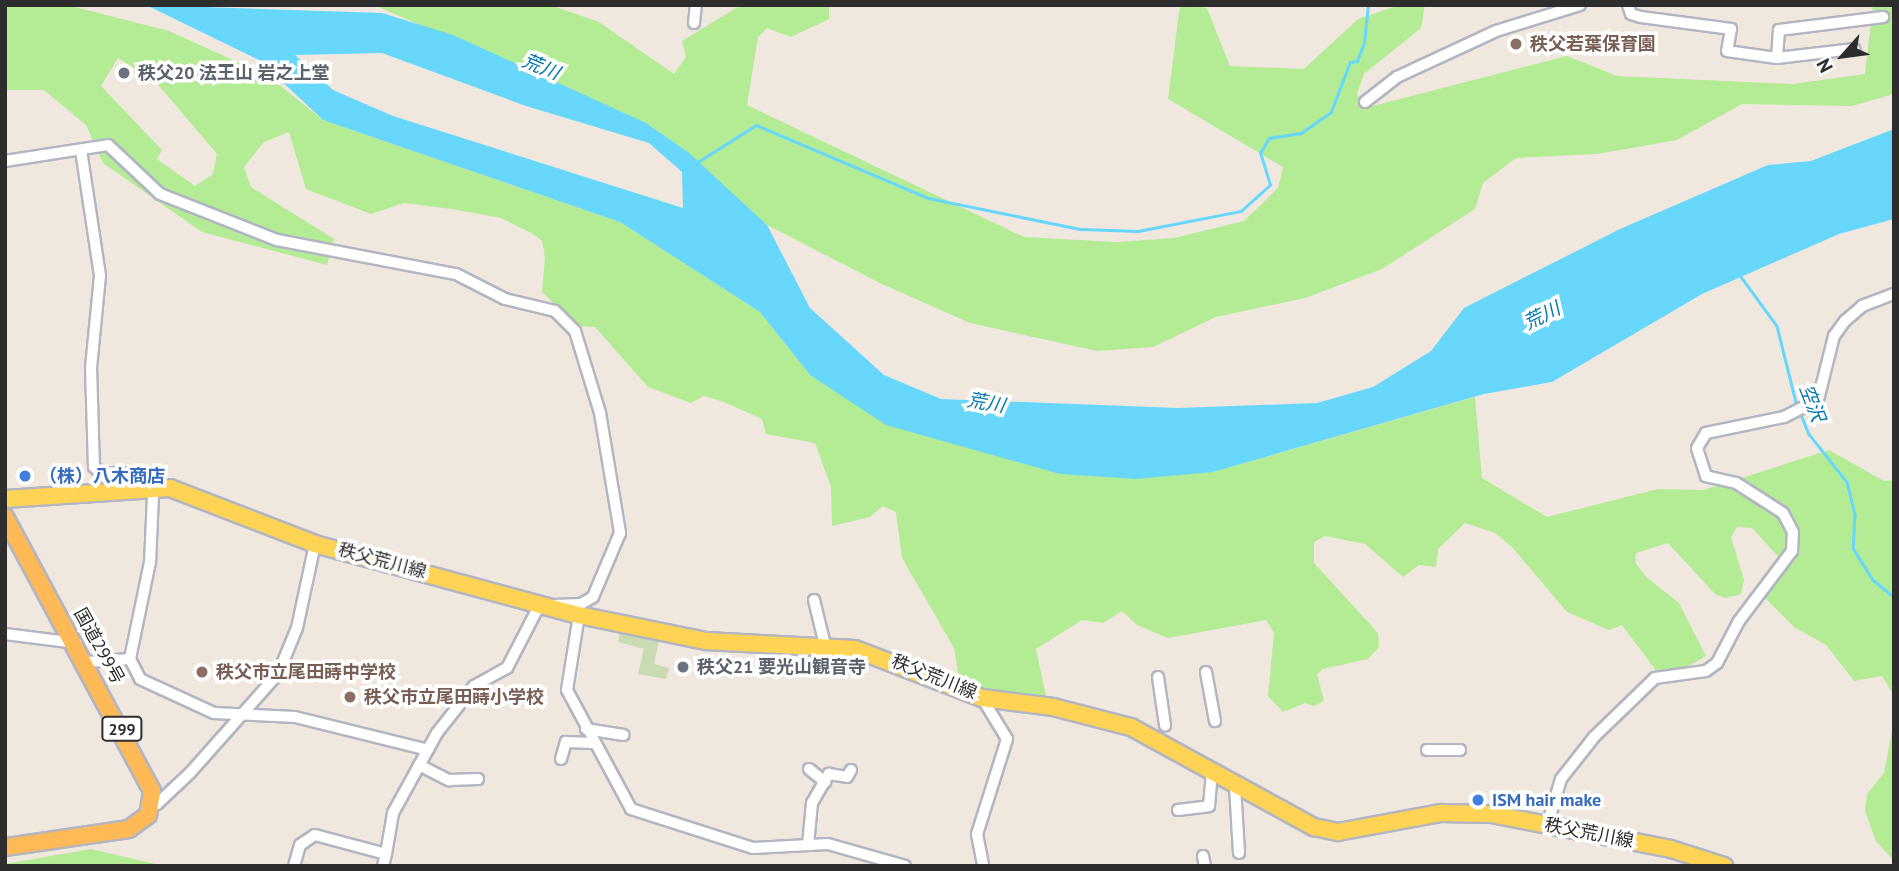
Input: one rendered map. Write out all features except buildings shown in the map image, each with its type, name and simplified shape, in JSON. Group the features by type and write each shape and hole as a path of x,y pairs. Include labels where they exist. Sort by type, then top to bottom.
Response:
{"highway":[{"name":"国道299号","path":"5,517 87,662 148,778 151,803"},
{"path":"5,847 129,829 148,815 151,803"}],"main road":[{"name":"秩父荒川線","path":"5,499 155,487 186,491 315,544 579,615 706,641 825,645 884,657 982,698 1053,707 1131,727 1235,787 1314,827 1338,832 1474,812 1671,849 1724,866"}],"street":[{"path":"694,23 696,5"},
{"path":"1365,102 1397,76 1496,31 1580,5"},
{"path":"1628,5 1631,14 1641,18 1731,29 1727,51 1777,58 1854,49"},
{"path":"1777,58 1779,30 1883,18"},
{"path":"5,161 113,147 160,194 277,240 456,274 505,299 555,311 575,331 600,413 620,533 593,597 581,604 554,602 546,606 507,668 474,686 428,750 393,813 383,866"},
{"path":"81,150 100,276 91,367 94,467 102,474 154,472 150,562 130,659 140,679 172,698 214,713 295,717 428,750"},
{"path":"1547,826 1561,779 1594,737 1655,678 1706,671 1717,663 1739,621 1792,551 1793,532 1783,513 1736,483 1706,476 1697,448 1706,433 1784,417 1808,405 1819,396 1834,336 1845,321 1862,306 1894,294"},
{"path":"151,803 181,781 244,715 284,663 315,544"},
{"path":"814,600 825,645"},
{"path":"579,615 566,674 571,704 625,802 638,813 753,848 807,845 867,852 905,866"},
{"path":"5,634 76,643"},
{"path":"87,662 130,659"},
{"path":"1206,672 1215,721"},
{"path":"1158,677 1165,725"},
{"path":"982,698 1007,739 977,834 983,866"},
{"path":"586,729 624,735"},
{"path":"561,759 566,742 594,743"},
{"path":"1427,750 1460,750"},
{"path":"419,765 449,780 478,779"},
{"path":"808,769 825,782"},
{"path":"807,845 812,803 829,774 847,777 850,770"},
{"path":"1178,810 1209,806 1212,773"},
{"path":"1235,787 1240,852"},
{"path":"295,866 300,845 315,835 386,854"}],"green space":[{"path":"5,5 67,5 169,31 268,76 323,120 620,222 760,312 810,375 1213,472 1475,397 1482,478 1547,517 1658,489 1704,490 1829,450 1884,481 1894,480 1894,696 1882,676 1854,681 1826,645 1794,627 1764,597 1786,565 1752,528 1737,527 1731,537 1744,580 1741,594 1725,598 1715,594 1668,543 1636,553 1635,562 1645,576 1679,603 1706,656 1680,671 1657,672 1622,625 1609,630 1567,612 1512,547 1495,533 1465,523 1438,549 1436,567 1419,565 1403,577 1365,544 1325,536 1314,542 1314,563 1378,633 1379,647 1368,659 1323,669 1317,674 1324,701 1314,706 1305,703 1283,712 1268,696 1274,633 1266,620 1168,638 1137,625 1122,611 1103,623 1082,620 1036,649 1046,696 1030,700 960,684 954,648 902,558 896,512 883,506 870,517 832,526 831,487 815,443 766,434 762,419 724,402 704,396 691,403 648,387 595,327 576,326 542,292 545,257 542,241 533,234 501,218 404,203 371,214 306,189 289,132 264,142 244,167 251,187 334,239 327,265 202,232 103,163 86,125 44,90 5,90","holes":["118,58 155,81 217,154 213,174 195,186 157,159 162,150 101,86"]},
{"path":"374,5 550,5 599,22 674,74 686,57 682,41 741,5 829,5 829,19 791,37 767,28 758,37 747,105 1024,237 1116,242 1174,238 1244,221 1278,188 1283,167 1168,99 1180,5 1207,8 1230,66 1304,69 1358,19 1400,5 1425,5 1421,28 1364,74 1357,94 1365,108 1567,56 1617,76 1793,84 1865,74 1873,5 1894,5 1894,94 1852,106 1742,104 1677,140 1597,154 1516,158 1483,183 1475,209 1382,269 1305,298 1216,317 1153,347 1097,351 970,323 882,284 767,225 646,123"},
{"path":"620,633 659,641 654,664 669,668 666,679 638,674 644,649 618,642"},
{"path":"1894,720 1894,861 1876,841 1865,811 1867,794 1884,773"},
{"path":"91,849 164,866 5,866 5,864"}],"water":[{"name":"荒川","path":"146,5 382,13 453,35 646,123 689,153 767,225 810,308 884,375 941,399 1178,408 1317,403 1373,387 1431,351 1464,308 1620,229 1768,165 1811,161 1894,129 1894,219 1839,234 1702,294 1552,382 1484,394 1213,472 1136,479 1060,474 886,425 810,375 760,312 620,222 323,120 259,60","holes":["382,53 526,106 649,143 682,172 683,208 393,116 333,90 295,55"]}],"waterway":[{"path":"696,163 756,125 928,198 1081,229 1138,231 1241,211 1270,185 1260,153 1269,138 1301,133 1331,112 1350,62 1357,61 1364,43 1368,5"},
{"name":"空沢","path":"1739,274 1777,326 1797,406"},
{"name":"空沢","path":"1800,412 1809,434 1847,482 1855,514 1853,548 1873,580 1894,597"}],"place":[{"name":"秩父若葉保育園","path":"1516,44"},
{"name":"秩父20 法王山 岩之上堂","path":"124,73"},
{"name":"（株）八木商店","path":"25,476"},
{"name":"秩父21 要光山観音寺","path":"683,667"},
{"name":"秩父市立尾田蒔中学校","path":"202,672"},
{"name":"秩父市立尾田蒔小学校","path":"350,697"},
{"name":"ISM hair make","path":"1478,800"}]}
